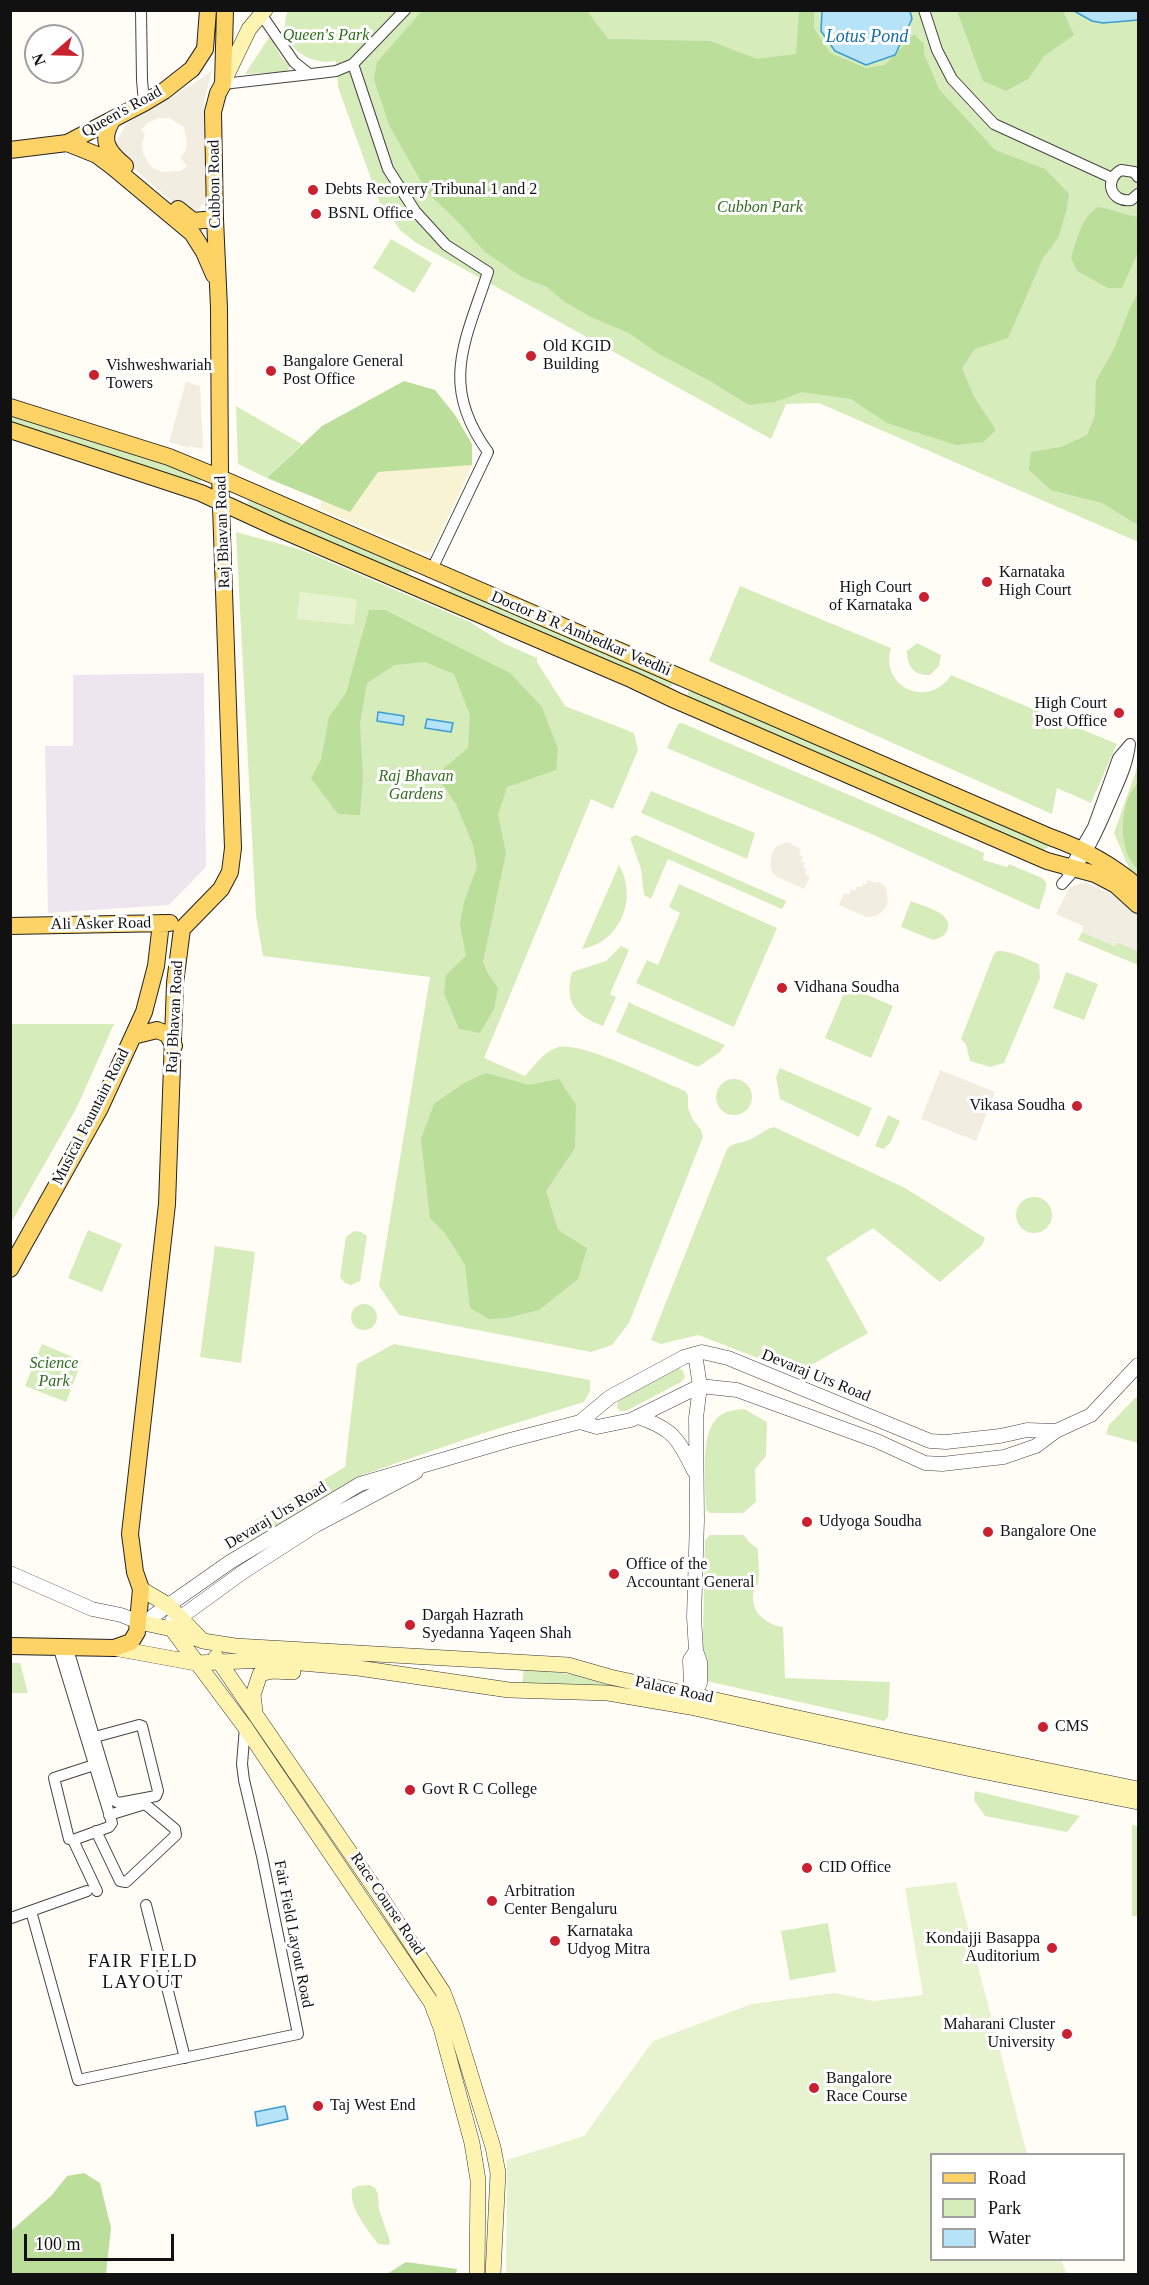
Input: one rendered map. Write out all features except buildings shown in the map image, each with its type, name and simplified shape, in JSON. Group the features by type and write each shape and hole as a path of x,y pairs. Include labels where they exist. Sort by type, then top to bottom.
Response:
{"main road":[{"path":"205,49 208,10"},
{"name":"Cubbon Road","path":"218,285 213,112 218,93 249,29 261,14"},
{"name":"Queen's Road","path":"10,150 67,143 144,104 192,69 228,15"},
{"name":"Cubbon Road","path":"223,84 228,15"},
{"path":"113,119 106,129 105,140 118,160 189,219 197,221 215,219"},
{"path":"67,143 96,155 113,167 192,233 204,252 218,285"},
{"name":"Raj Bhavan Road","path":"141,1589 135,1572 130,1534 167,1204 178,948 182,929 221,889 230,872 233,848 220,478 218,285"},
{"name":"Doctor B R Ambedkar Veedhi","path":"10,407 169,457 220,478 1084,850 1138,887"},
{"name":"Doctor B R Ambedkar Veedhi","path":"10,430 221,502 1047,861 1095,874 1116,885 1138,905"},
{"path":"223,538 238,523 261,530 277,528"},
{"path":"411,585 431,569"},
{"path":"431,569 435,596"},
{"name":"Ali Asker Road","path":"10,926 160,923 184,921 191,918"},
{"name":"Musical Fountain Road","path":"10,1269 100,1108 144,1012 156,966 160,923"},
{"path":"133,1036 157,1030 167,1034 174,1046"},
{"path":"141,1589 168,1605"},
{"path":"114,1648 131,1642 137,1632 158,1620 141,1589"},
{"name":"Race Course Road","path":"158,1620 168,1605"},
{"name":"Race Course Road","path":"158,1620 203,1641 220,1663 399,1924 447,2002 493,2146 498,2173 493,2274"},
{"name":"Race Course Road","path":"158,1620 196,1663 245,1727 431,2002 441,2028 472,2143 478,2180 477,2274"},
{"name":"Palace Road","path":"203,1641 235,1646 568,1665 698,1699 1075,1783 1138,1802"},
{"name":"Palace Road","path":"10,1646 114,1648 196,1663 267,1660 520,1691 608,1693 698,1699"},
{"path":"445,1680 448,1657"},
{"name":"Palace Road","path":"256,1713 253,1695 260,1674 272,1671 357,1676 369,1671"},
{"name":"Palace Road","path":"1075,1783 1138,1789"}],"street":[{"path":"141,10 144,104"},
{"path":"223,84 336,71 353,64 405,10"},
{"path":"924,10 937,50 952,79 994,124 1112,178"},
{"path":"261,14 294,62 309,74"},
{"path":"353,64 388,169 415,211 446,245 488,272 462,352 459,373 460,392 467,416 474,433 488,452 431,569"},
{"path":"1138,177 1134,172 1121,170 1112,178 1111,190 1119,200 1131,200 1138,194"},
{"path":"1072,869 1084,850 1118,758 1134,744"},
{"name":"Devaraj Urs Road","path":"168,1605 230,1562 360,1484 392,1473 426,1466 510,1440 580,1422 610,1397 684,1357 702,1352 728,1358 930,1441 946,1442 1000,1436 1027,1430 1056,1431"},
{"path":"694,1354 700,1386 696,1418 697,1520 694,1617 696,1651 690,1660 691,1686 698,1699"},
{"name":"Devaraj Urs Road","path":"580,1422 597,1427 638,1417 700,1386 737,1390 877,1441 925,1463 942,1464 1004,1457 1036,1446 1056,1431 1091,1415 1138,1365"},
{"path":"610,1397 605,1410 621,1422"},
{"path":"638,1417 660,1425 681,1444 696,1475"},
{"name":"Devaraj Urs Road","path":"158,1620 243,1572 316,1525 426,1466"},
{"path":"10,1573 92,1609 158,1620"},
{"path":"62,1646 95,1737 113,1800 118,1803 156,1796 158,1791 142,1726 95,1737"},
{"path":"62,1646 111,1825 73,1840"},
{"name":"Fair Field Layout Road","path":"31,1911 78,2080 298,2034 262,1856 244,1780 242,1764 245,1727"},
{"path":"11,1918 92,1891 73,1840 68,1837 54,1778 94,1765"},
{"path":"96,1831 120,1881 123,1882 126,1882 176,1834 175,1829 145,1804 109,1815"},
{"path":"146,1905 185,2058"}],"shaded area":[{"path":"212,70 204,102 206,194 204,202 196,213 187,214 120,157 115,144 126,124","holes":["159,118 169,118 184,127 187,144 180,157 187,166 180,171 162,172 153,168 147,161 142,143 145,135 141,130 149,122"]},
{"path":"186,382 200,386 203,446 201,449 169,442"},
{"path":"454,432 472,465 432,552 421,552 320,509 331,445"},
{"path":"204,673 206,867 169,905 48,913 45,746 73,746 73,675"},
{"path":"787,842 801,849 799,854 803,857 801,861 805,863 803,867 807,870 805,874 810,877 804,889 777,877 772,872 770,865 772,853 777,846"},
{"path":"868,880 876,883 878,881 886,887 888,904 882,912 876,916 866,917 839,905 844,893 849,895 851,889 855,891 857,886 861,887"},
{"path":"1085,882 1111,894 1138,915 1138,951 1118,942 1115,946 1082,932 1083,926 1056,914 1070,887"},
{"path":"940,1070 995,1092 976,1141 921,1119"}],"green space":[{"name":"Cubbon Park","path":"288,10 1138,11 1138,542 819,403 786,404 771,439 415,242 401,231 379,201 338,87 336,61 314,60 296,50 286,33 285,22"},
{"name":"Cubbon Park","path":"422,11 587,11 608,39 710,41 757,59 796,54 799,11 814,11 814,28 830,53 866,68 885,65 914,34 924,44 924,54 939,89 995,150 1045,169 1069,194 1058,238 1043,258 1008,338 975,349 962,368 974,397 996,430 983,442 956,445 887,423 851,399 802,392 775,402 749,405 659,354 629,333 591,317 565,302 547,287 522,277 485,252 427,192 389,125 374,79 377,62"},
{"path":"957,11 1063,11 1074,35 1044,56 1028,79 1006,91 983,81"},
{"path":"270,36 281,57 290,65 288,72 245,74"},
{"path":"1098,207 1138,217 1138,252 1122,288 1108,288 1077,271 1071,258 1087,217"},
{"path":"391,239 432,263 414,293 373,268"},
{"path":"1138,292 1138,525 1102,503 1051,490 1029,470 1031,452 1061,447 1087,435 1095,416 1096,381 1114,349"},
{"path":"404,381 435,390 455,415 472,444 472,465 378,472 350,512 267,478 322,426"},
{"path":"236,406 302,444 267,478 238,464"},
{"path":"11,414 199,474 202,480 196,483 11,424"},
{"path":"249,500 409,567 411,571 406,575 250,507"},
{"name":"Raj Bhavan Gardens","path":"236,532 302,550 470,622 503,643 537,658 537,662 565,706 634,733 638,750 613,809 591,799 484,1058 525,1076 549,1051 559,1047 570,1047 621,1063 685,1091 688,1095 688,1108 703,1137 629,1323 612,1345 591,1352 399,1315 379,1286 430,977 263,956 256,915"},
{"path":"740,586 891,648 889,662 892,674 908,689 919,692 931,691 942,685 951,675 1117,744 1091,803 1057,788 1052,814 709,661"},
{"path":"451,587 672,681 672,686 668,688 448,593"},
{"path":"300,592 357,599 354,625 297,619"},
{"path":"369,610 385,610 510,673 542,707 558,749 556,770 507,787 498,815 506,853 483,962 498,988 494,1009 480,1033 459,1029 444,993 446,975 466,956 460,924 464,902 477,867 473,845 456,804 442,784 443,769 468,748 470,715 454,674 425,662 395,665 367,683 360,723 363,779 360,815 338,814 311,778 321,760 329,717 346,693"},
{"path":"917,643 941,655 939,666 930,675 916,672 908,661 907,651"},
{"path":"693,691 1046,842 1048,848 1042,850 691,699 688,692"},
{"path":"682,723 984,853 983,860 1007,867 1009,864 1042,878 1046,882 1046,888 1039,910 869,833 667,748 678,724"},
{"path":"1138,765 1138,880 1132,875 1114,833"},
{"path":"1138,782 1138,869 1128,854 1123,826 1128,798"},
{"path":"651,791 755,833 747,859 641,813"},
{"path":"636,835 786,902 782,909 668,859 651,899 644,895 641,869 631,841 631,837"},
{"path":"619,865 627,891 622,917 607,938 596,945 582,949"},
{"path":"679,884 777,928 734,1027 636,983 647,960 658,965 680,913 669,907"},
{"path":"911,901 935,910 945,918 948,928 944,935 933,940 901,927"},
{"path":"1082,932 1115,946 1117,942 1138,951 1138,965 1078,940"},
{"path":"621,946 629,950 610,994 616,997 603,1026 585,1018 574,1006 570,992 572,972 606,961"},
{"path":"997,951 1013,953 1039,964 1040,978 1004,1063 990,1067 970,1061 966,1044 961,1039 993,956"},
{"path":"1066,972 1098,984 1084,1020 1053,1008"},
{"path":"847,986 893,1006 871,1058 825,1038"},
{"path":"629,1002 725,1045 720,1052 698,1067 616,1032"},
{"path":"11,1024 114,1024 77,1107 11,1223"},
{"path":"780,1068 872,1108 859,1137 780,1099 776,1077"},
{"path":"486,1073 529,1085 559,1079 576,1105 575,1148 546,1191 558,1230 587,1248 578,1279 539,1310 507,1318 489,1319 470,1308 465,1265 445,1233 430,1218 421,1139 434,1104 464,1083"},
{"path":"734,1079 747,1084 752,1097 747,1110 734,1115 721,1110 716,1097 721,1084"},
{"path":"888,1115 900,1121 890,1143 883,1149 875,1146"},
{"path":"774,1127 905,1188 985,1238 982,1245 940,1282 873,1228 826,1258 868,1333 797,1373 698,1335 661,1344 651,1340 727,1149"},
{"path":"1034,1197 1046,1203 1052,1215 1046,1227 1034,1233 1022,1227 1016,1215 1022,1203"},
{"path":"88,1230 122,1244 102,1292 68,1278"},
{"path":"354,1231 367,1236 360,1281 351,1285 345,1283 340,1277 346,1237"},
{"path":"215,1246 255,1252 241,1363 200,1357"},
{"path":"364,1304 373,1308 377,1317 373,1326 364,1330 355,1326 351,1317 355,1308"},
{"name":"Science Park","path":"42,1344 82,1361 66,1402 25,1386"},
{"path":"394,1344 590,1380 590,1391 584,1402 362,1475 250,1542 254,1521 345,1467 357,1364"},
{"path":"679,1368 685,1377 681,1382 626,1411 620,1411 617,1407 622,1398"},
{"path":"1138,1395 1138,1443 1106,1434 1109,1425"},
{"path":"744,1409 767,1422 766,1456 755,1469 756,1502 743,1513 710,1513 706,1510 705,1475 706,1448 711,1426 717,1418 729,1411"},
{"path":"710,1535 744,1535 758,1549 759,1579 753,1594 753,1602 762,1618 783,1627 785,1678 890,1682 888,1717 884,1721 702,1680 705,1540"},
{"path":"11,1663 20,1663 28,1693 11,1693"},
{"path":"524,1667 574,1675 611,1686 522,1685"},
{"path":"975,1791 1080,1816 1067,1832 985,1816 974,1800"},
{"path":"1132,1825 1138,1826 1138,1916 1132,1916"},
{"name":"Bangalore Race Course","path":"956,1882 1027,2153 930,2153 930,2261 1061,2261 1067,2274 506,2274 507,2160 584,2136 653,2041 752,2004 835,1993 873,2001 923,1995 905,1888"},
{"path":"828,1923 836,1972 790,1980 781,1931"},
{"path":"84,2173 100,2183 111,2228 106,2274 11,2274 11,2231 52,2195 67,2176"},
{"path":"370,2185 378,2194 379,2210 390,2241 389,2245 378,2244 353,2204 352,2189"},
{"path":"406,2262 457,2269 456,2274 387,2274"}],"water":[{"name":"Lotus Pond","path":"822,11 910,11 912,19 895,55 866,65 835,51 821,31"},
{"path":"1074,11 1138,11 1138,20 1103,23 1092,21"},
{"path":"378,712 404,716 403,725 377,721"},
{"path":"427,719 453,723 451,732 425,728"},
{"path":"285,2106 288,2119 257,2126 255,2112"}],"place":[{"name":"Debts Recovery Tribunal 1 and 2","path":"313,190"},
{"name":"BSNL Office","path":"316,214"},
{"name":"Old KGID Building","path":"531,356"},
{"name":"Bangalore General Post Office","path":"271,371"},
{"name":"Vishweshwariah Towers","path":"94,375"},
{"name":"Karnataka High Court","path":"987,582"},
{"name":"High Court of Karnataka","path":"924,597"},
{"name":"High Court Post Office","path":"1119,713"},
{"name":"Vidhana Soudha","path":"782,988"},
{"name":"Vikasa Soudha","path":"1077,1106"},
{"name":"Udyoga Soudha","path":"807,1522"},
{"name":"Bangalore One","path":"988,1532"},
{"name":"Office of the Accountant General","path":"614,1574"},
{"name":"Dargah Hazrath Syedanna Yaqeen Shah","path":"410,1625"},
{"name":"CMS","path":"1043,1727"},
{"name":"Govt R C College","path":"410,1790"},
{"name":"CID Office","path":"807,1868"},
{"name":"Arbitration Center Bengaluru","path":"492,1901"},
{"name":"Karnataka Udyog Mitra","path":"555,1941"},
{"name":"Kondajji Basappa Auditorium","path":"1052,1948"},
{"name":"Maharani Cluster University","path":"1067,2034"},
{"name":"Bangalore Race Course","path":"814,2088"},
{"name":"Taj West End","path":"318,2106"}],"district":[{"name":"FAIR FIELD LAYOUT","path":"143,1972"}],"park label":[{"name":"Queen's Park","path":"326,36"}]}
